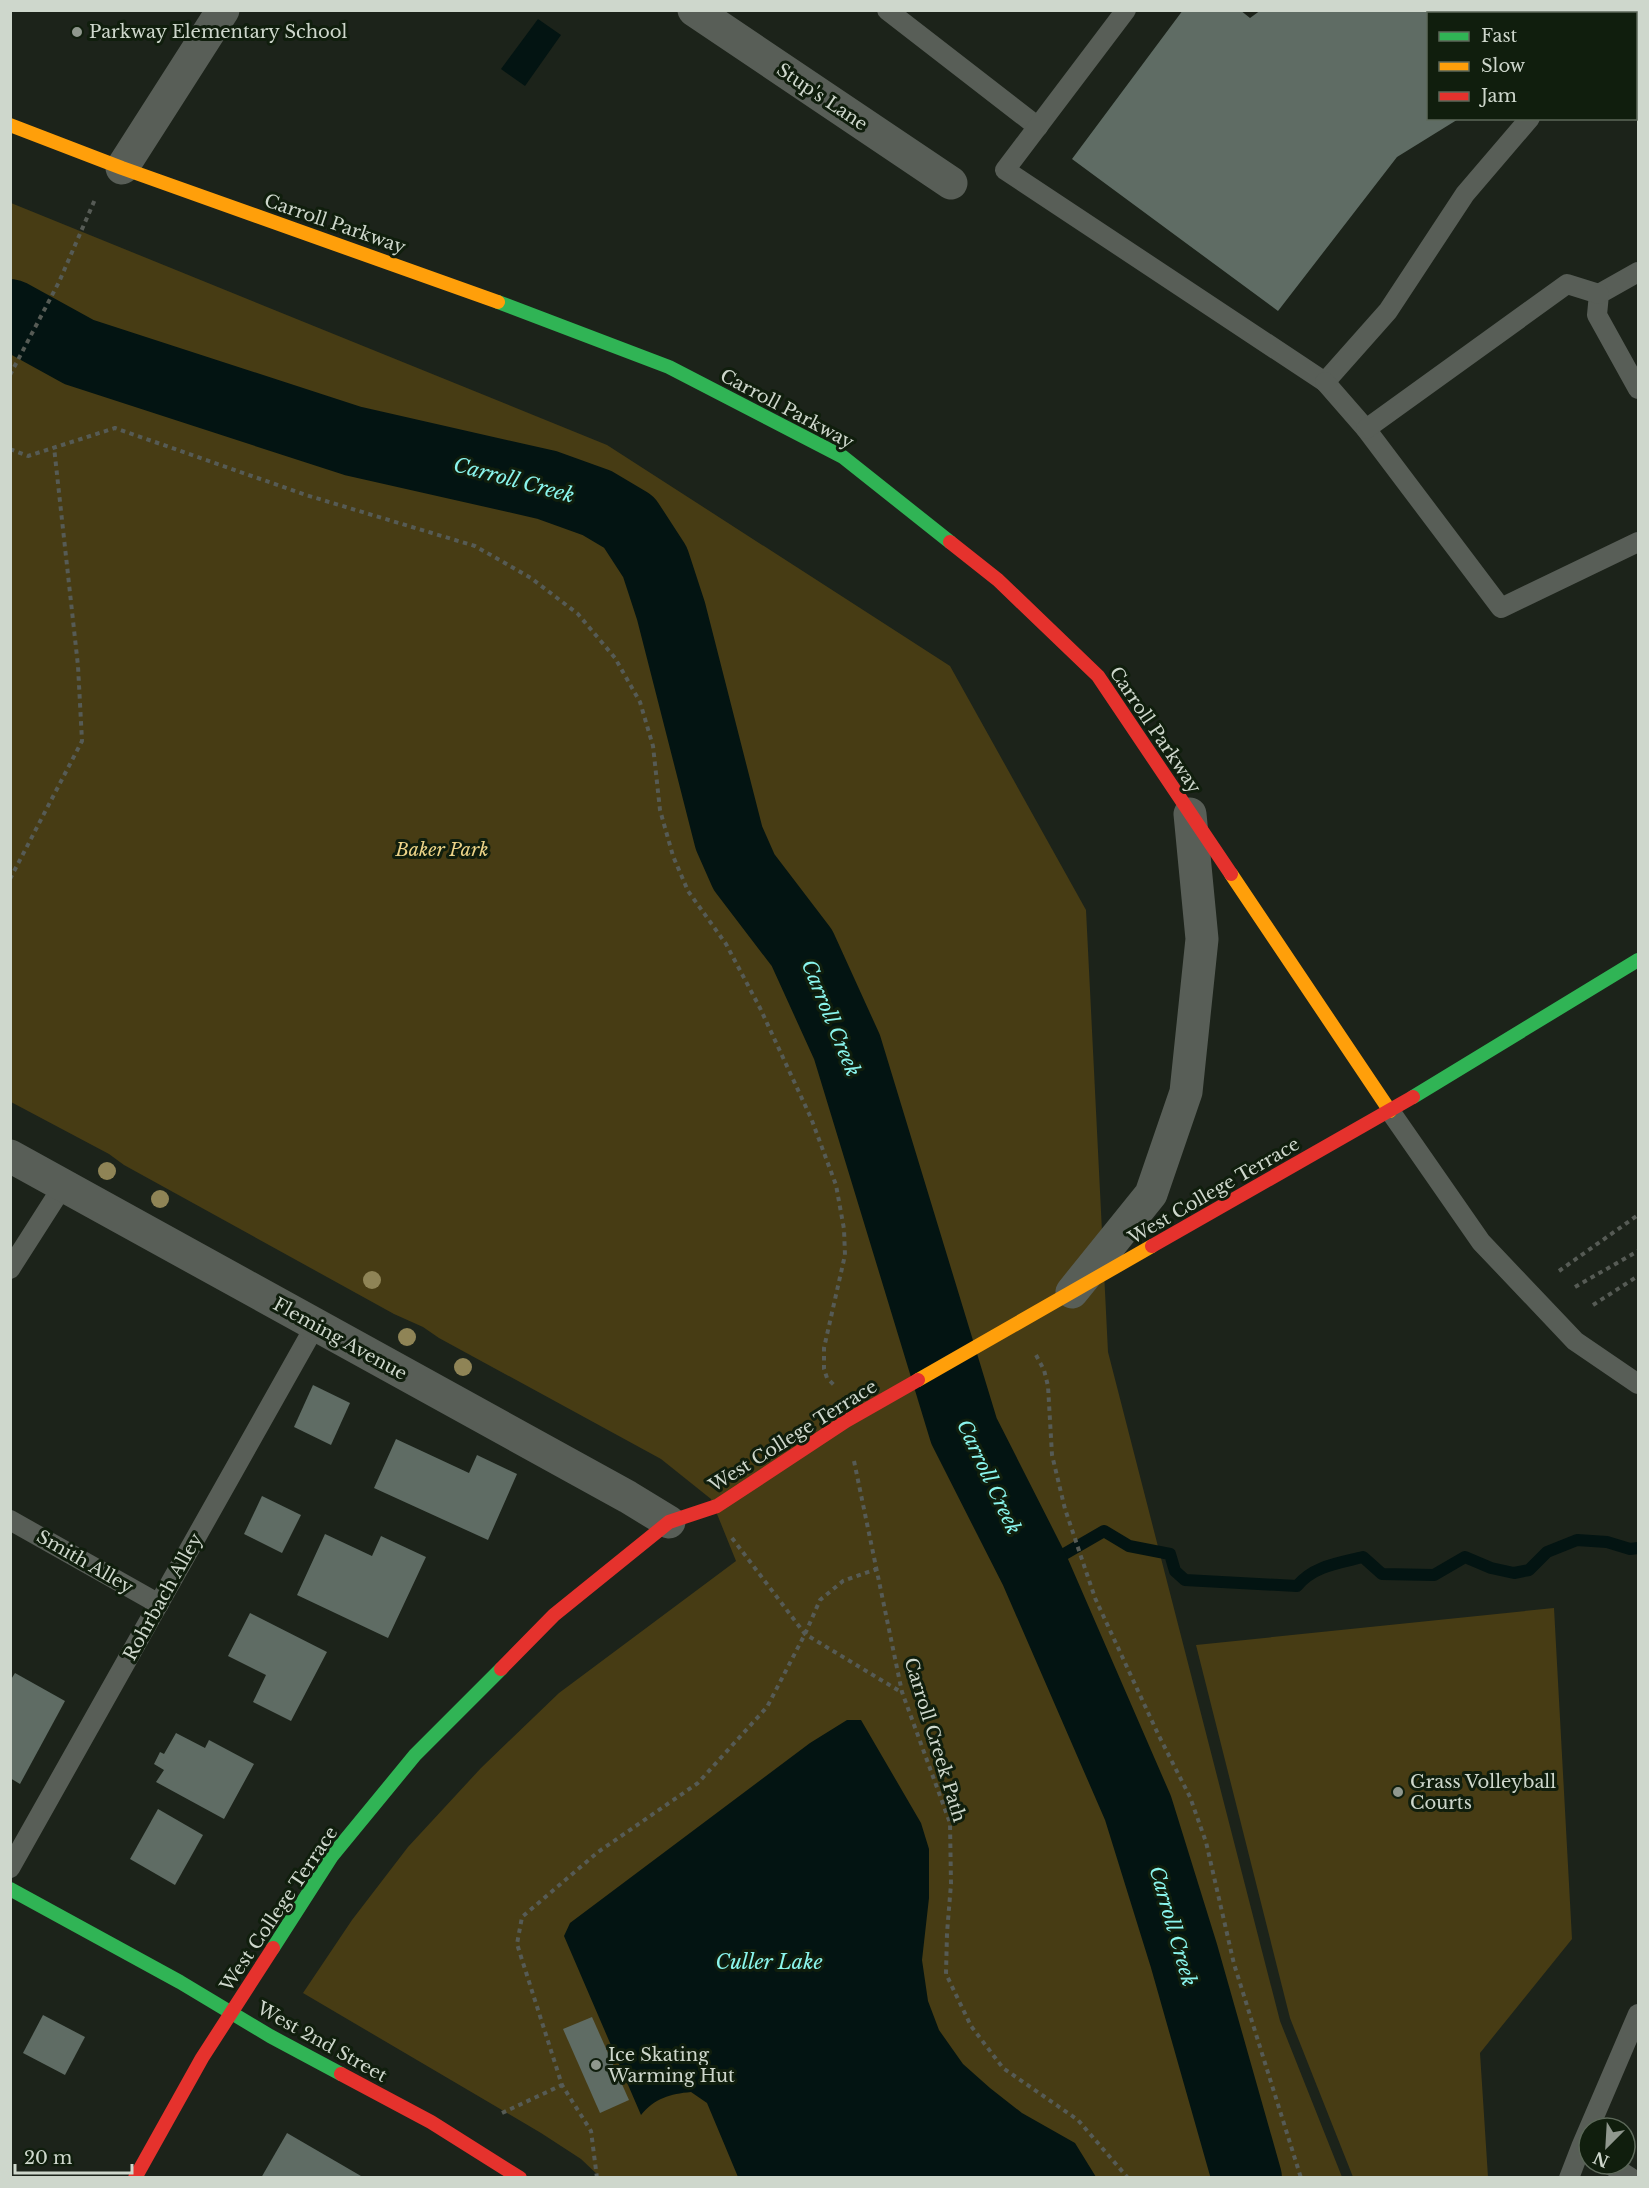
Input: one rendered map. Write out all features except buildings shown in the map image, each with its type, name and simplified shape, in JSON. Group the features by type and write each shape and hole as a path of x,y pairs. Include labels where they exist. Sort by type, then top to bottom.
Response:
{"street":[{"path":"122,168 223,10"},
{"name":"Stup's Lane","path":"694,10 951,183"},
{"name":"Carroll Parkway","path":"10,125 122,168 449,283 669,367 843,457 998,580 1098,676 1390,1111"},
{"path":"1072,1292 1151,1194 1186,1092 1202,939 1190,814"},
{"name":"West College Terrace","path":"135,2178 202,2058 332,1856 415,1755 554,1614 669,1522 717,1506 846,1421 1390,1111 1638,960"},
{"name":"Fleming Avenue","path":"10,1156 628,1497 669,1522"},
{"name":"West 2nd Street","path":"10,1889 180,1982 270,2036 431,2122 520,2178"}],"lane":[{"path":"887,10 1038,127"},
{"path":"1126,10 1005,170 1325,382 1366,429 1500,608 1638,542"},
{"path":"1325,382 1388,311 1465,194 1528,120"},
{"path":"1366,429 1567,284 1599,294 1638,272"},
{"path":"1599,294 1597,315 1638,389"},
{"path":"1390,1111 1481,1242 1575,1341 1638,1384"},
{"path":"10,1269 63,1186"},
{"name":"Rohrbach Alley","path":"10,1868 315,1326"},
{"name":"Smith Alley","path":"10,1520 159,1604"},
{"path":"1598,2116 1638,2014"},
{"path":"1569,2178 1577,2164"}],"path":[{"path":"10,375 59,282 98,194"},
{"name":"Carroll Creek Path","path":"10,449 28,456 115,428 306,495 475,546 531,578 578,614 615,658 640,702 653,746 660,810 676,865 687,891 726,945 760,1008 811,1118 836,1185 844,1229 845,1255 824,1348 824,1369 827,1378 837,1387 846,1421 902,1692 950,1823 951,1884 946,1933 946,1974 970,2026 1003,2068 1078,2120 1128,2178"},
{"path":"10,879 82,741 78,666 54,447"},
{"path":"1559,1271 1638,1215"},
{"path":"1575,1287 1638,1251"},
{"path":"1593,1305 1638,1276"},
{"path":"1023,1320 1036,1356 1044,1370 1048,1386 1052,1455 1065,1509 1095,1598 1190,1797 1202,1831 1234,1965 1301,2178"},
{"path":"731,1537 805,1634 902,1692"},
{"path":"597,2178 591,2131 562,2085 517,1944 522,1917 598,1852 698,1784 767,1707 820,1600 843,1581 877,1569"},
{"path":"502,2113 562,2085"}],"green space":[{"name":"Baker Park","path":"11,203 607,445 950,666 1086,910 1108,1352 1280,2021 1342,2177 600,2177 581,2159 541,2133 303,1993 352,1920 408,1847 481,1768 559,1693 736,1561 711,1499 661,1459 11,1102"},
{"name":"Grass Volleyball Courts","path":"1554,1608 1572,1939 1480,2053 1488,2177 1353,2177 1290,2018 1196,1645"}],"water":[{"path":"538,19 561,35 525,86 501,69"},
{"name":"Culler Lake","path":"847,1720 861,1720 921,1823 929,1849 929,1898 922,1960 928,2001 939,2030 963,2064 990,2088 1022,2113 1075,2143 1096,2177 738,2177 707,2103 691,2092 663,2098 641,2115 564,1936 570,1923 810,1743"}],"waterway":[{"name":"Carroll Creek","path":"10,314 79,352 353,441 547,485 597,503 629,522 655,562 671,611 729,838 744,872 802,948 847,1047 964,1431 1035,1571 1138,1808 1184,1956 1247,2178"},
{"path":"1035,1571 1104,1531 1129,1546 1170,1554 1175,1571 1185,1580 1297,1586 1303,1579 1319,1570 1363,1557 1382,1574 1434,1575 1465,1557 1491,1568 1514,1573 1529,1570 1547,1552 1577,1540 1607,1542 1630,1549 1638,1548"}],"traffic: fast":[{"path":"498,302 669,367 843,457 950,542"},
{"path":"1413,1097 1638,960"},
{"path":"273,1948 332,1856 415,1755 501,1669"},
{"path":"10,1889 341,2074"}],"traffic: slow":[{"path":"10,125 122,168 498,302"},
{"path":"1231,874 1390,1111"},
{"path":"918,1380 1152,1246"}],"traffic: jam":[{"path":"950,542 998,580 1098,676 1231,874"},
{"path":"1152,1246 1413,1097"},
{"path":"501,1669 554,1615 669,1522 717,1506 846,1421 918,1380"},
{"path":"135,2178 202,2058 273,1948"},
{"path":"341,2074 431,2122 520,2178"}],"place":[{"name":"Parkway Elementary School","path":"77,32"},
{"name":"Grass Volleyball Courts","path":"1398,1792"},
{"name":"Ice Skating Warming Hut","path":"596,2065"}]}
